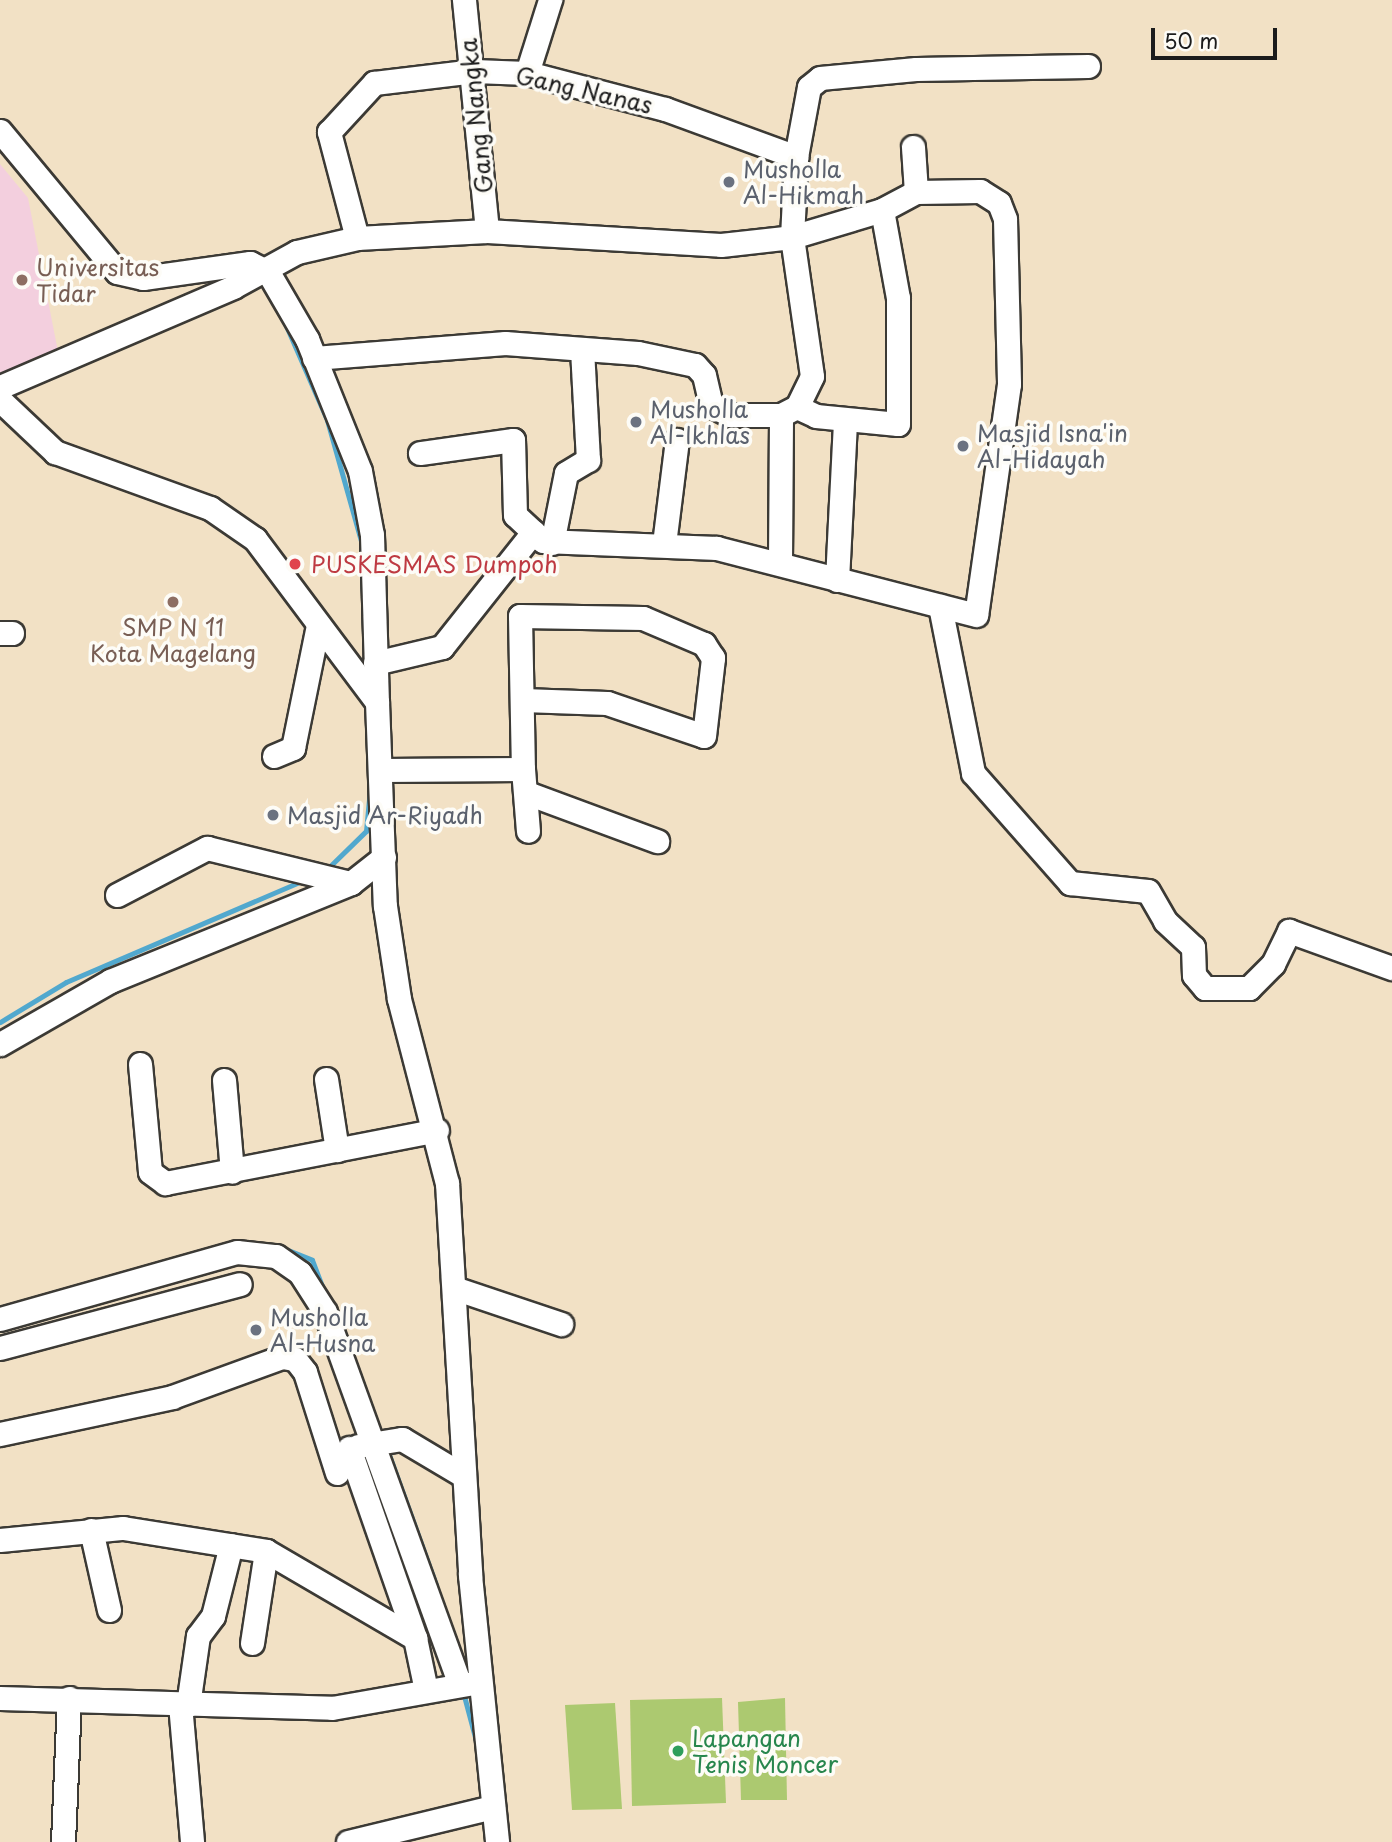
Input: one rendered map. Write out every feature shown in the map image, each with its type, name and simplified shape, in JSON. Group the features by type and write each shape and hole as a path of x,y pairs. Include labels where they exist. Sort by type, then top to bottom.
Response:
{"street":[{"name":"Gang Nangka","path":"464,0 474,71 487,232"},
{"path":"527,73 550,0"},
{"path":"780,562 789,411 812,376 792,237 796,157 803,99 820,78 1087,66"},
{"name":"Gang Nanas","path":"357,238 331,126 368,85 474,71 527,73 665,109 796,157"},
{"path":"0,131 117,272 143,278 250,263 262,268 295,314 360,471 369,513 375,663 373,698 382,770 384,858 399,999 437,1130 457,1289 464,1476 450,1686"},
{"path":"912,147 916,192"},
{"path":"0,387 233,287 262,268 357,238 487,232 661,245 792,237 882,211 916,192 980,191 999,203 1005,219 1009,384 976,615 837,580 780,562 664,544 542,537 516,515 513,440 420,453"},
{"path":"313,358 505,342 679,359 704,375 711,405 752,419 789,411 894,427 901,416 898,298 882,211"},
{"path":"375,663 442,647 542,537 566,473 588,460 582,349"},
{"path":"0,400 55,452 234,523 270,554 318,625 373,698"},
{"path":"837,580 845,421"},
{"path":"664,544 677,440"},
{"path":"940,606 974,773 1070,883 1148,891 1165,921 1193,947 1194,975 1205,988 1249,988 1273,964 1289,931 1345,954 1392,968"},
{"path":"523,700 607,702 704,736 713,658 704,644 643,618 520,616 523,769 528,831"},
{"path":"274,756 293,748 318,625"},
{"path":"382,770 523,769"},
{"path":"527,793 657,841"},
{"path":"117,895 207,848 270,867 332,876"},
{"path":"0,1044 110,981 332,876 384,858"},
{"path":"140,1064 153,1180 232,1172 437,1130"},
{"path":"326,1079 337,1150"},
{"path":"225,1080 232,1172"},
{"path":"0,1319 237,1252 276,1256 300,1273 325,1312 352,1451 415,1638 450,1686"},
{"path":"0,1348 240,1284"},
{"path":"457,1289 561,1324"},
{"path":"0,1434 172,1397 282,1357 295,1359 352,1451 450,1686 484,1808 497,1842"},
{"path":"352,1451 401,1439 419,1445 464,1476"},
{"path":"0,1540 123,1528 266,1551 415,1638"},
{"path":"91,1530 109,1610"},
{"path":"191,1842 184,1705 198,1636 213,1616 231,1545"},
{"path":"252,1643 266,1551"},
{"path":"0,1698 332,1708 450,1686"},
{"path":"63,1842 69,1698"},
{"path":"348,1842 484,1808"}],"shaded area":[{"name":"Universitas Tidar","path":"0,164 28,198 60,362 0,376"}],"green space":[{"name":"Lapangan Tenis Moncer","path":"722,1698 726,1803 632,1806 630,1700"},
{"path":"785,1698 787,1800 741,1800 738,1702"},
{"path":"615,1703 622,1809 572,1810 565,1705"}],"waterway":[{"path":"284,321 327,420 361,541 365,644"},
{"path":"326,870 366,831 370,789"},
{"path":"0,1022 66,982 304,880"},
{"path":"283,1248 312,1260 325,1294"},
{"path":"387,1449 436,1585"},
{"path":"463,1692 476,1741"}],"place":[{"name":"Musholla Al-Hikmah","path":"729,182"},
{"name":"Universitas Tidar","path":"22,280"},
{"name":"Musholla Al-Ikhlas","path":"636,422"},
{"name":"Masjid Isna'in Al-Hidayah","path":"963,446"},
{"name":"PUSKESMAS Dumpoh","path":"295,564"},
{"name":"SMP N 11 Kota Magelang","path":"173,602"},
{"name":"Masjid Ar-Riyadh","path":"273,815"},
{"name":"Musholla Al-Husna","path":"256,1330"},
{"name":"Lapangan Tenis Moncer","path":"678,1751"}]}
